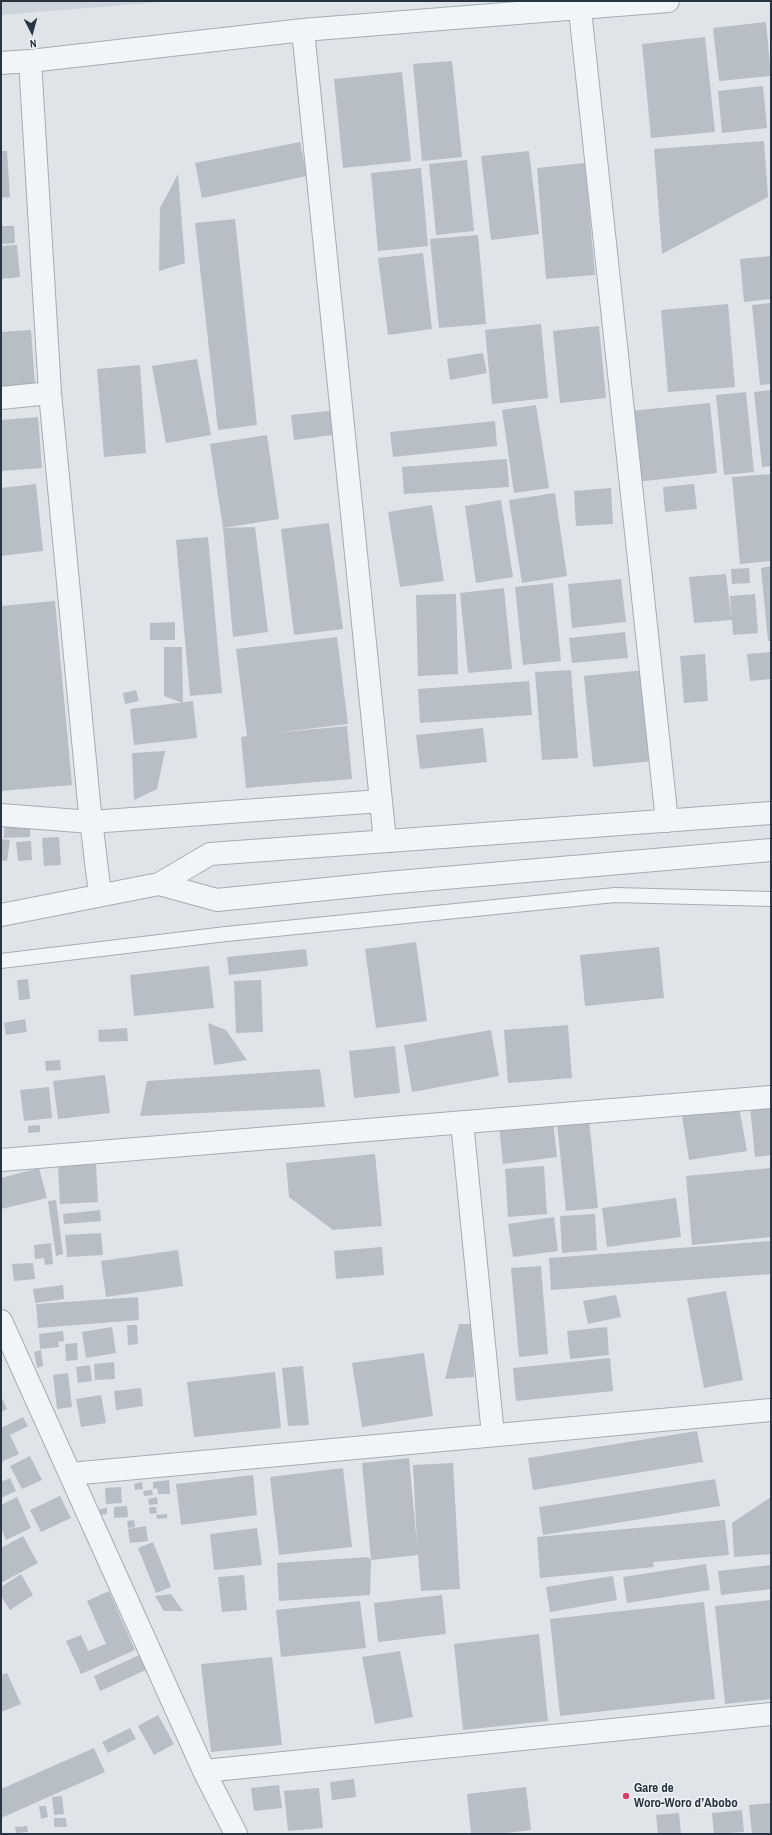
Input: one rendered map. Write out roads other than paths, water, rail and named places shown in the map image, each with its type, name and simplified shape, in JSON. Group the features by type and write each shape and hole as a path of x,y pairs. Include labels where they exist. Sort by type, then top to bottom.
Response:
{"street":[{"path":"1,63 303,30 580,5 668,1"},
{"path":"580,5 667,821"},
{"path":"303,30 385,841"},
{"path":"30,61 50,393 91,822 100,895"},
{"path":"1,398 50,393"},
{"path":"1,815 91,822 381,802"},
{"path":"1,915 159,884 210,854 771,813"},
{"path":"159,884 217,900 386,883 771,850"},
{"path":"1,1160 771,1097"},
{"path":"462,1122 492,1434"},
{"path":"1,1321 204,1771 236,1834"},
{"path":"70,1474 492,1434 771,1410"},
{"path":"204,1771 771,1714"}],"lane":[{"path":"1,961 226,934 615,895 771,899"}],"place":[{"name":"Gare de Woro-Woro d’Abobo","path":"626,1796"}]}
